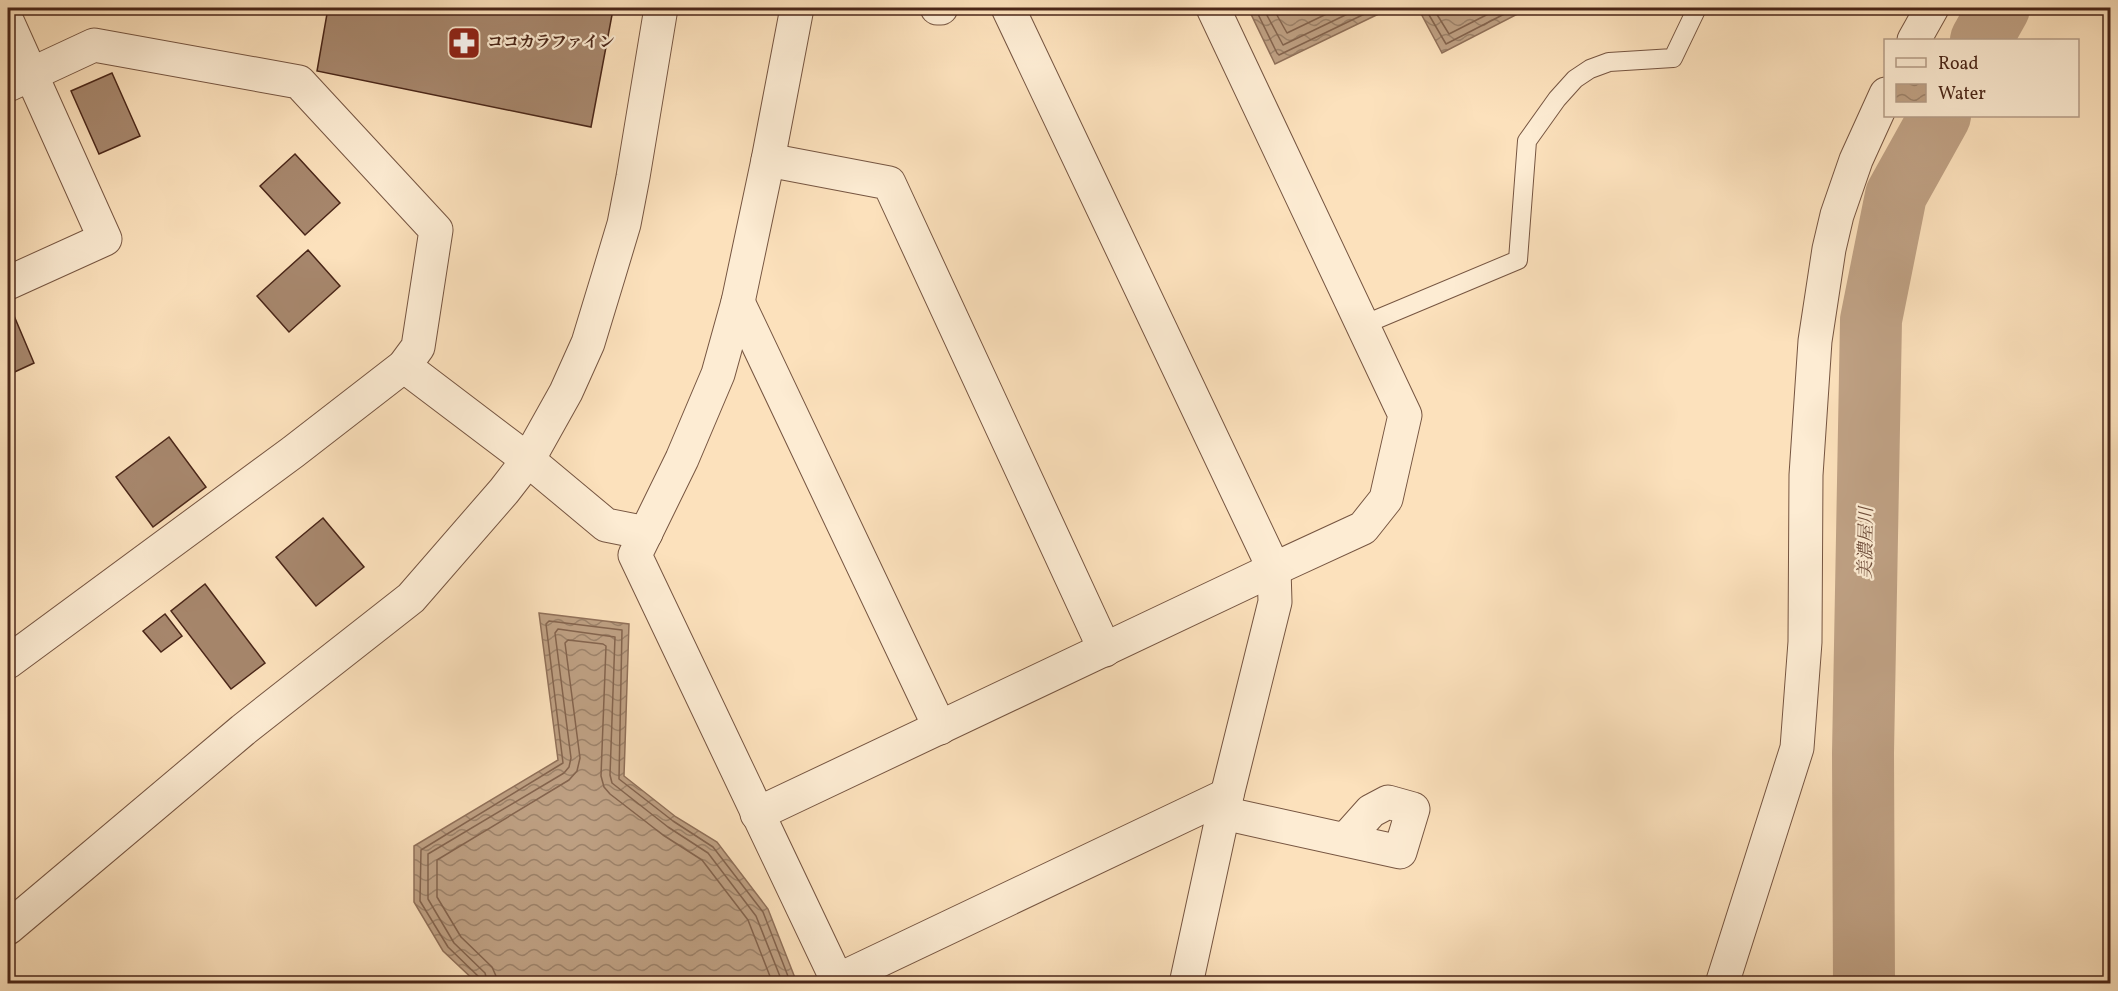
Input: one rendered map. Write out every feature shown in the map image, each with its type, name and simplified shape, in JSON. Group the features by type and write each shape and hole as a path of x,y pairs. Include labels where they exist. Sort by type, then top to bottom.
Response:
{"street":[{"path":"8,928 243,730 411,598 528,460 567,392 588,343 624,224 661,8"},
{"path":"797,8 738,302 718,374 682,459 634,555 838,982 1225,804 1346,839"},
{"path":"1008,8 1274,568 1275,602 1225,804 1186,984"},
{"path":"757,814 1274,568 1363,528 1386,500 1406,415 1213,8"},
{"path":"1915,39 1932,8"},
{"path":"8,23 19,80 105,239 8,283"},
{"path":"8,662 293,452 404,366 418,348 436,230 299,82 94,45 19,80"},
{"path":"1722,984 1797,748 1805,642 1806,476 1815,341 1829,249 1837,215 1856,160 1884,98"},
{"path":"768,160 889,183 1105,650"},
{"path":"738,302 940,728"},
{"path":"404,366 528,460 606,525 646,533"}],"lane":[{"path":"1363,325 1518,260 1527,141 1543,117 1575,79 1590,69 1609,62 1673,58 1697,8"}],"water":[{"path":"1248,8 1391,8 1275,64"},
{"path":"1418,8 1529,8 1442,53"},
{"path":"539,613 629,624 624,776 676,817 717,842 768,909 797,983 477,983 443,951 414,902 414,846 558,760"}],"building":[{"name":"ココカラファイン","path":"328,8 607,8 612,15 591,127 317,71"},
{"path":"112,73 140,136 99,154 71,91"},
{"path":"295,154 340,203 305,235 260,186"},
{"path":"308,250 340,286 289,332 257,296"},
{"path":"12,311 34,363 8,375 8,313"},
{"path":"169,437 206,487 153,527 116,477"},
{"path":"323,518 364,567 316,606 276,557"},
{"path":"205,584 265,663 231,689 171,611"},
{"path":"165,614 182,636 161,652 143,631"}],"waterway":[{"name":"美濃屋川","path":"1982,39 1999,8"},
{"name":"美濃屋川","path":"1864,984 1863,753 1871,320 1896,195 1939,117"}],"place":[{"name":"ココカラファイン","path":"464,43"}]}
